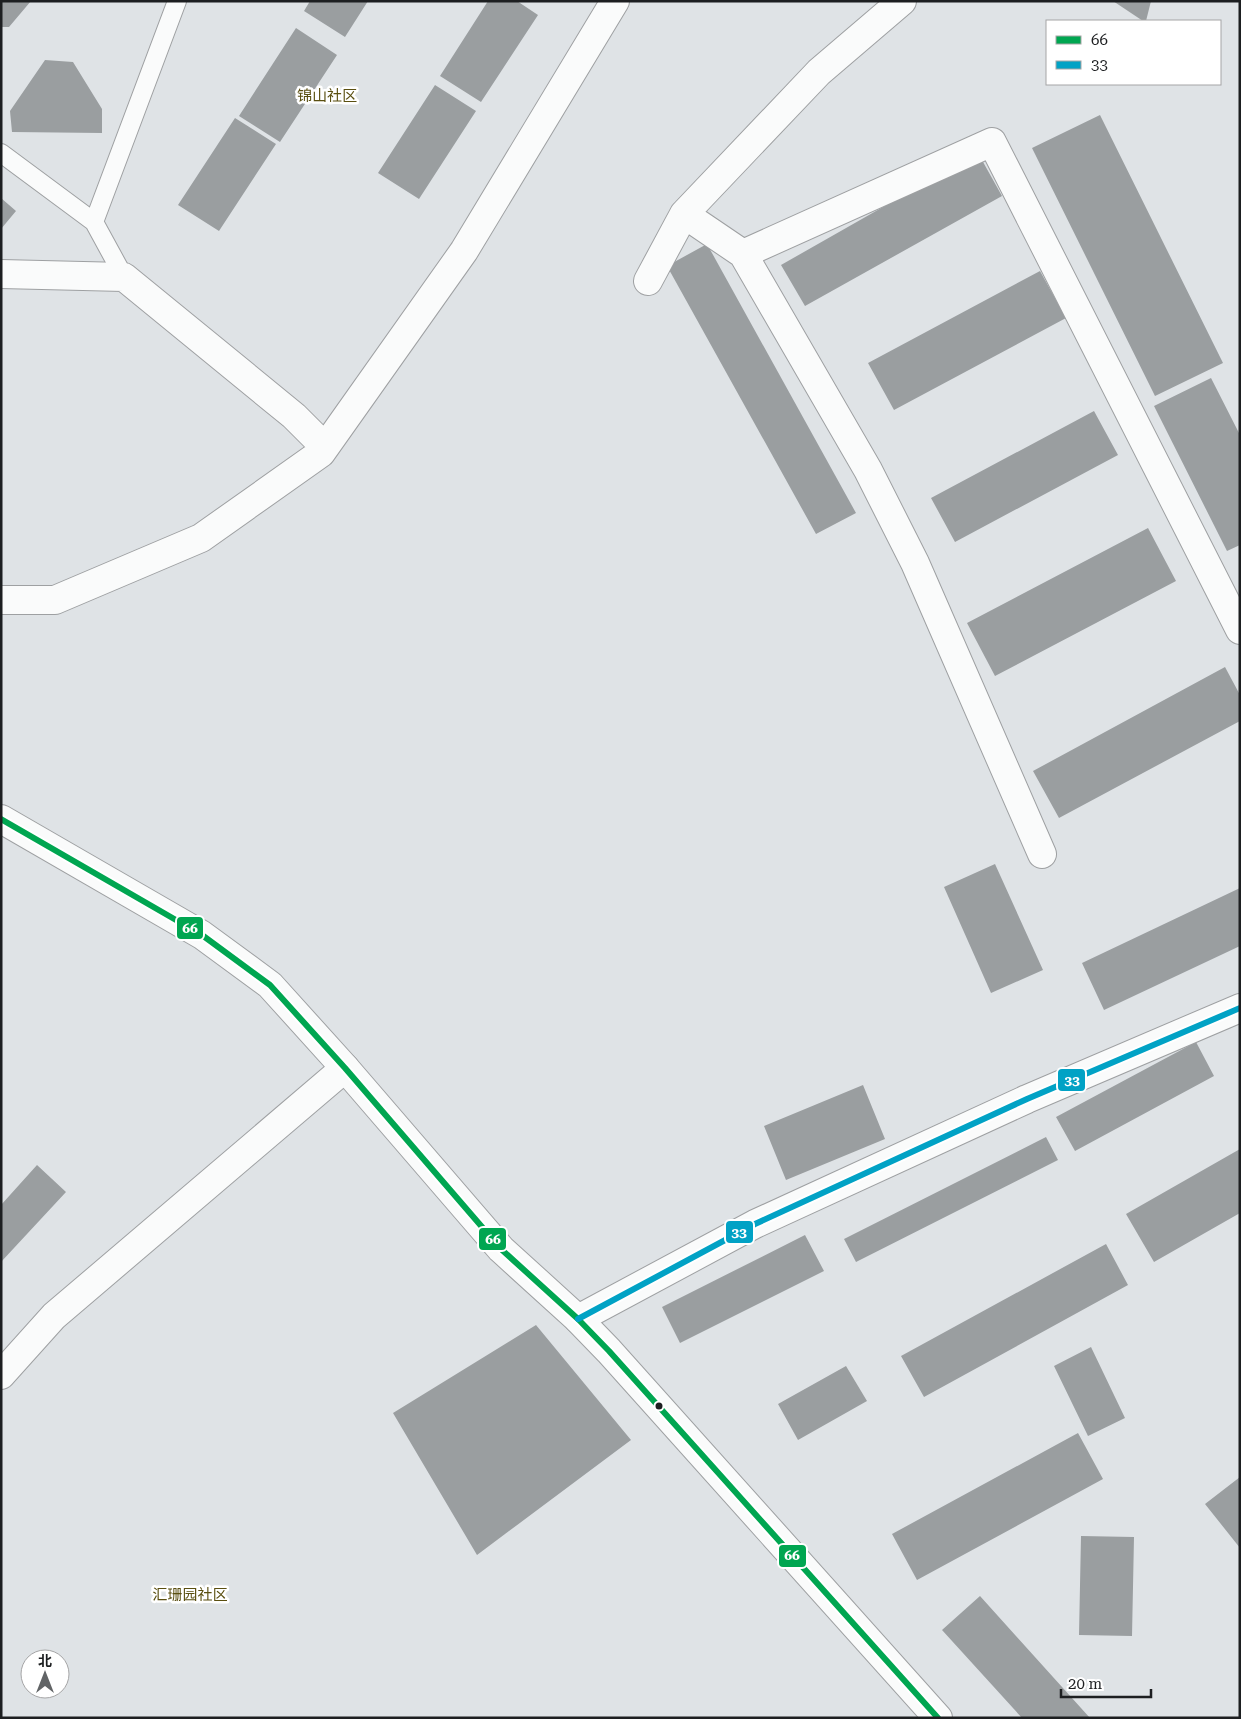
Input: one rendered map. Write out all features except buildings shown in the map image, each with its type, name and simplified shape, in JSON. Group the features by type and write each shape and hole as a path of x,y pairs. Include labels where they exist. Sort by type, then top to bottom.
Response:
{"street":[{"path":"1,600 55,600 201,538 321,453 464,252 615,1"},
{"path":"648,281 684,214 819,72 902,1"},
{"path":"743,254 992,142 1240,630"},
{"path":"684,214 743,254 868,470 915,563 1042,854"},
{"path":"1,274 124,277 294,416 325,447"},
{"path":"1,819 202,935 270,985 345,1068 501,1249 578,1319 937,1717"},
{"path":"578,1319 756,1224 1027,1100 1240,1008"},
{"path":"1,1374 54,1316 345,1068"}],"lane":[{"path":"94,222 177,1"},
{"path":"1,153 94,222 124,277"}],"transit line":[{"name":"66","path":"1,819 202,935 270,985 345,1068 501,1249 578,1319 609,1351 938,1718"},
{"name":"33","path":"578,1319 755,1224 1027,1099 1240,1008"}],"district":[{"name":"锦山社区","path":"327,96"},
{"name":"汇珊园社区","path":"190,1595"}]}
